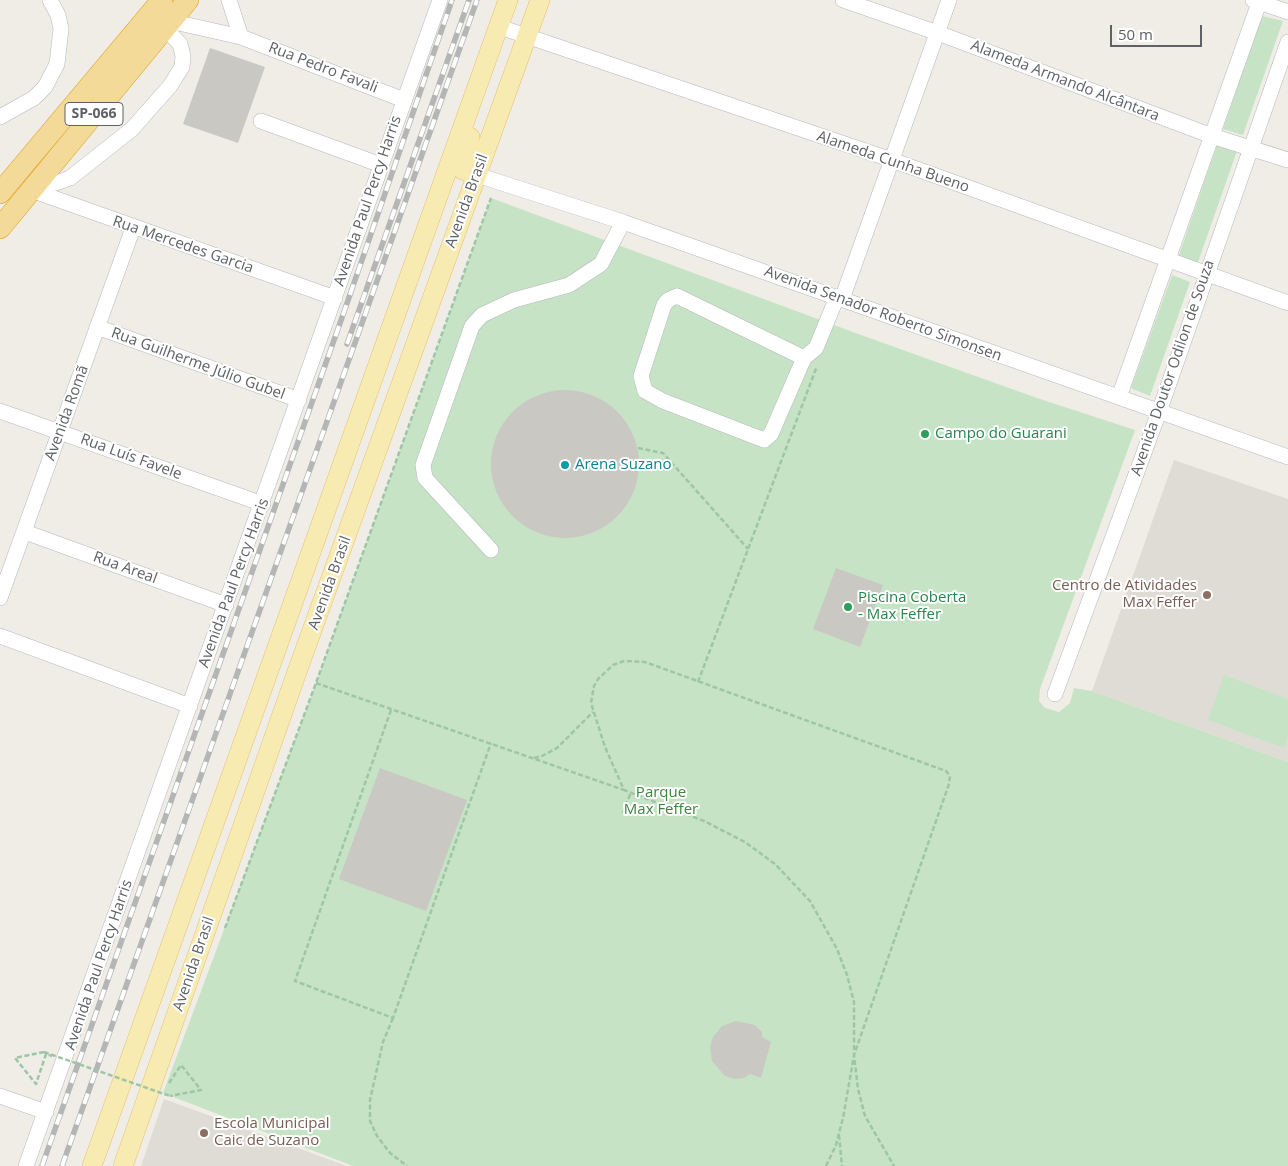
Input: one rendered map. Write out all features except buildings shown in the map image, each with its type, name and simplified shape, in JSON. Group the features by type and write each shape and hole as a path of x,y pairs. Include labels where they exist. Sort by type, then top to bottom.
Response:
{"highway":[{"name":"SP-066","path":"0,193 162,0"},
{"name":"SP-066","path":"0,228 188,0"}],"main road":[{"name":"Avenida Brasil","path":"92,1166 305,572 497,26 508,0"},
{"name":"Avenida Brasil","path":"123,1166 540,0"},
{"path":"467,114 471,129 462,164 463,170 477,176"},
{"path":"317,538 319,551 326,558 331,558 342,551"},
{"path":"305,572 315,566 325,568 328,572 329,588"},
{"path":"150,1005 165,1001 180,1004"}],"street":[{"path":"0,117 24,105 39,92 51,77 57,64 60,29 58,15 50,0"},
{"path":"229,0 241,37"},
{"name":"Avenida Paul Percy Harris","path":"26,1166 440,0"},
{"name":"Alameda Armando Alcântara","path":"843,0 938,33 1212,136 1252,147 1288,160"},
{"path":"811,361 677,296 668,300 664,305 641,376 645,391 663,401 764,440 771,434 811,361 840,298 949,0"},
{"path":"1119,398 1258,1 1288,12"},
{"path":"34,187 70,178 132,129 170,86 182,66 183,56 180,44 168,24"},
{"name":"Rua Pedro Favali","path":"168,24 241,37 404,100"},
{"name":"Alameda Cunha Bueno","path":"497,26 892,160 1288,303"},
{"name":"Avenida Doutor Odilon de Souza","path":"1056,694 1158,412 1288,42"},
{"path":"260,121 381,165"},
{"name":"Avenida Senador Roberto Simonsen","path":"477,176 623,222 1288,457"},
{"name":"Rua Mercedes Garcia","path":"34,187 132,228 335,298"},
{"path":"491,550 425,478 423,466 472,326 482,315 514,300 569,285 601,264 623,222"},
{"name":"Avenida Romã","path":"0,596 132,228"},
{"name":"Rua Guilherme Júlio Gubel","path":"97,328 299,400"},
{"name":"Rua Luís Favele","path":"0,411 262,504"},
{"name":"Rua Areal","path":"24,532 226,605"},
{"path":"0,636 190,706"},
{"path":"0,1096 46,1112"}],"path":[{"path":"222,935 316,683 491,198"},
{"path":"698,682 748,549 811,361"},
{"path":"638,448 663,453 748,549"},
{"path":"624,790 605,747 592,712 591,703 594,686 605,671 619,663 635,660 646,662 946,771 950,776 949,784 854,1055 839,1133 826,1166"},
{"path":"316,683 630,792 704,821 745,842 774,864 810,902 837,950 847,975 854,1002 854,1055 858,1089 865,1116 894,1166"},
{"path":"391,710 295,981 393,1018"},
{"path":"534,758 557,748 592,712"},
{"path":"407,1166 390,1153 377,1136 370,1121 370,1100 383,1042 491,743"},
{"path":"623,814 630,792"},
{"path":"46,1054 36,1084 15,1058 44,1052 170,1096 200,1090 181,1065 163,1093"},
{"path":"166,1084 170,1074"},
{"path":"839,1133 842,1166"}],"shaded area":[{"name":"Centro de Atividades Max Feffer","path":"1174,460 1288,499 1288,762 1092,691"},
{"name":"Escola Municipal Caic de Suzano","path":"164,1099 347,1166 141,1166"}],"green space":[{"path":"1262,16 1283,21 1243,135 1223,129"},
{"path":"1217,145 1237,151 1197,265 1178,258"},
{"name":"Parque Max Feffer","path":"491,198 861,335 1037,398 1135,430 1040,689 1039,701 1045,708 1059,712 1070,703 1074,688 1092,691 1288,762 1288,1166 353,1166 163,1093 316,683"},
{"path":"1172,275 1190,282 1150,396 1131,388"},
{"path":"1224,675 1288,699 1288,736 1284,748 1208,720"}],"railway":[{"path":"42,1166 345,309 452,0"},
{"path":"347,344 469,0"},
{"path":"62,1166 477,0"}],"place":[{"name":"Campo do Guarani","path":"925,434"},
{"name":"Arena Suzano","path":"565,465"},
{"name":"Centro de Atividades Max Feffer","path":"1207,595"},
{"name":"Piscina Coberta - Max Feffer","path":"848,607"},
{"name":"Escola Municipal Caic de Suzano","path":"204,1133"}]}
